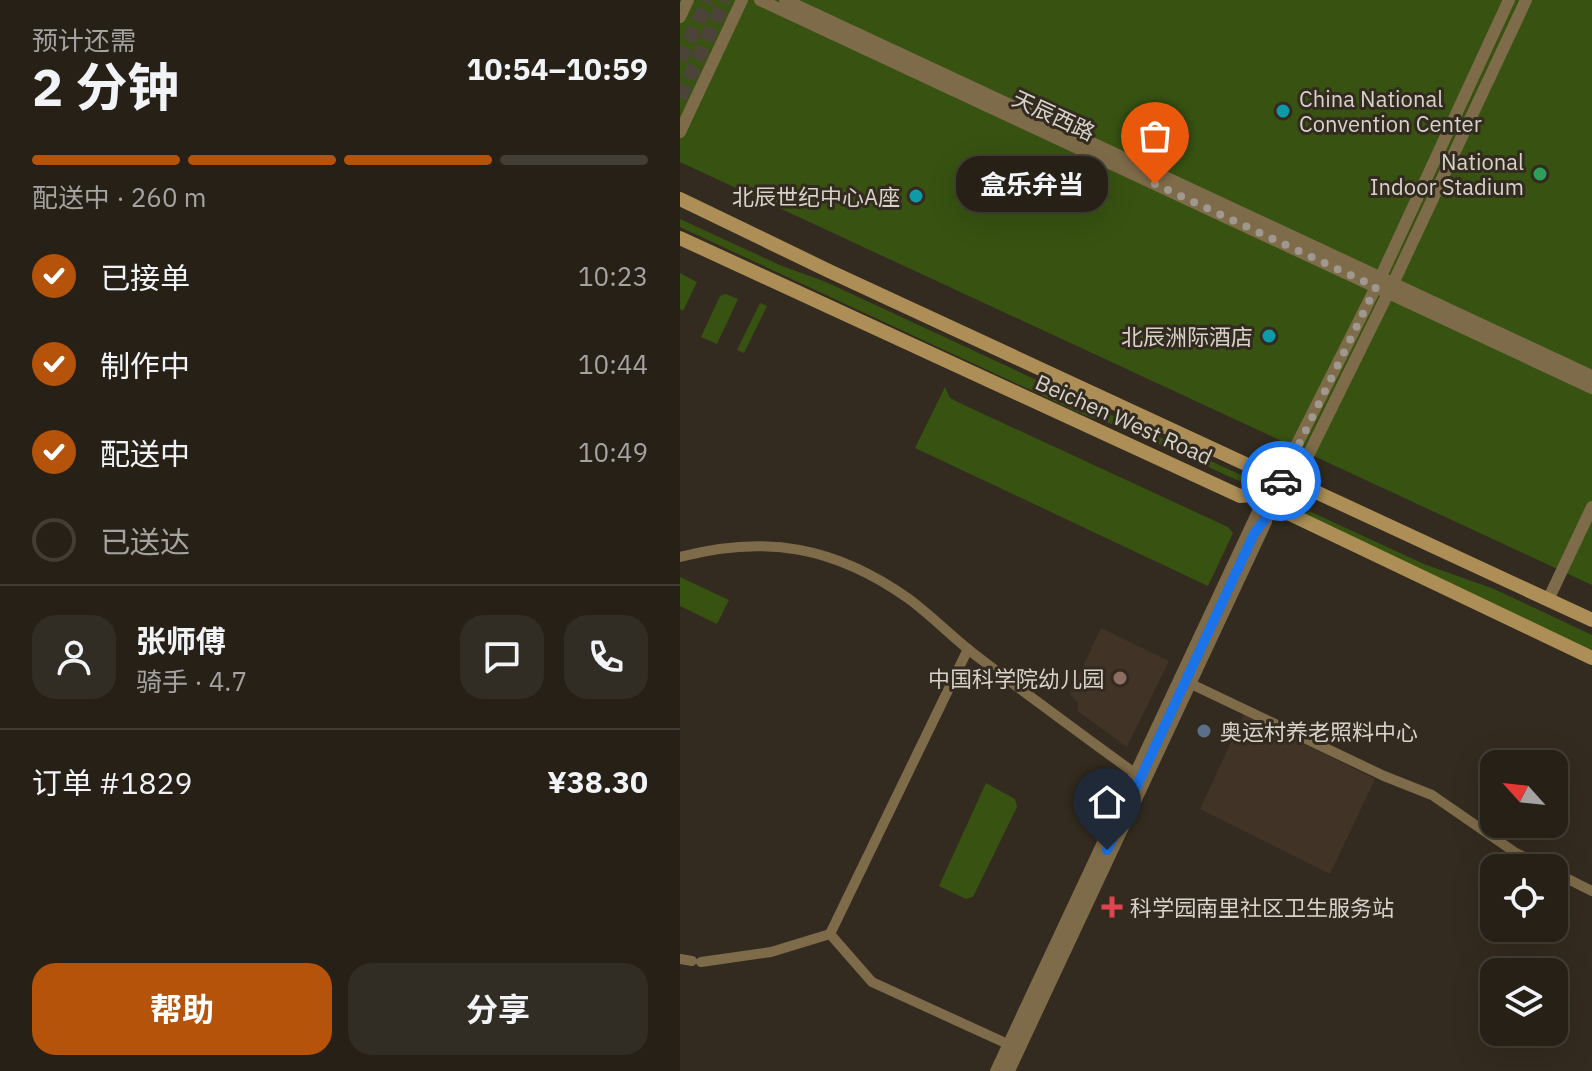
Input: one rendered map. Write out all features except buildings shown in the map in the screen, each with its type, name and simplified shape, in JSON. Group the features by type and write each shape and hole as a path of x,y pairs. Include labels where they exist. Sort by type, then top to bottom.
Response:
{"main road":[{"name":"Beichen West Road","path":"680,199 1250,466 1263,467 1592,620"},
{"name":"Beichen West Road","path":"680,238 1080,424 1240,496 1250,495 1268,503 1592,658"}],"street":[{"path":"680,17 688,0"},
{"path":"680,132 742,0"},
{"name":"天辰西路","path":"760,0 1592,376"},
{"name":"天辰西路","path":"785,0 1385,285 1592,388"},
{"path":"1385,285 1377,266 1502,0"},
{"path":"1385,285 1509,0"},
{"path":"1003,1071 1268,503 1285,477 1385,285 1526,0"},
{"path":"1548,600 1592,507"},
{"path":"680,557 709,549 768,544 821,554 870,575 909,599 968,649 1140,778"},
{"path":"691,961 771,952 830,934 968,649"},
{"path":"1186,681 1384,776 1432,795 1518,854"},
{"path":"1568,879 1592,891"},
{"path":"830,934 872,982 1014,1047"},
{"path":"995,1071 1014,1047"},
{"path":"1010,1071 1014,1047"}],"shaded area":[{"name":"中国科学院幼儿园","path":"1101,628 1169,661 1127,747 1078,711 1078,703 1070,694"},
{"path":"1244,714 1375,779 1330,874 1200,809"}],"green space":[{"path":"680,0 1592,0 1592,585 680,162"},
{"path":"680,219 782,266 826,282 1243,476 1243,479 1239,481 1124,428 1084,415 680,227"},
{"path":"680,273 697,282 683,311 680,309"},
{"path":"726,294 738,299 717,344 701,337 720,296"},
{"path":"760,303 767,306 744,353 737,350"},
{"path":"945,387 950,398 964,405 1228,527 1233,533 1208,586 915,448"},
{"path":"1309,511 1424,564 1494,589 1592,635 1592,651 1304,515"},
{"path":"680,577 729,600 717,624 680,606"},
{"path":"986,783 1015,799 1017,807 973,897 966,899 939,886"}],"tunnel":[{"path":"680,60 708,0"},
{"path":"680,98 725,0"}],"way so far":[{"path":"1155,184 1376,287 1281,481"}],"place":[{"name":"China National Convention Center","path":"1283,111"},
{"name":"National Indoor Stadium","path":"1540,174"},
{"name":"盒乐弁当","path":"1155,184"},
{"name":"北辰世纪中心A座","path":"916,196"},
{"name":"北辰洲际酒店","path":"1269,336"},
{"name":"中国科学院幼儿园","path":"1120,678"},
{"name":"奥运村养老照料中心","path":"1204,731"},
{"name":"科学园南里社区卫生服务站","path":"1112,907"}],"route":[{"path":"1107,850 1254,534 1275,506 1281,481"}]}
